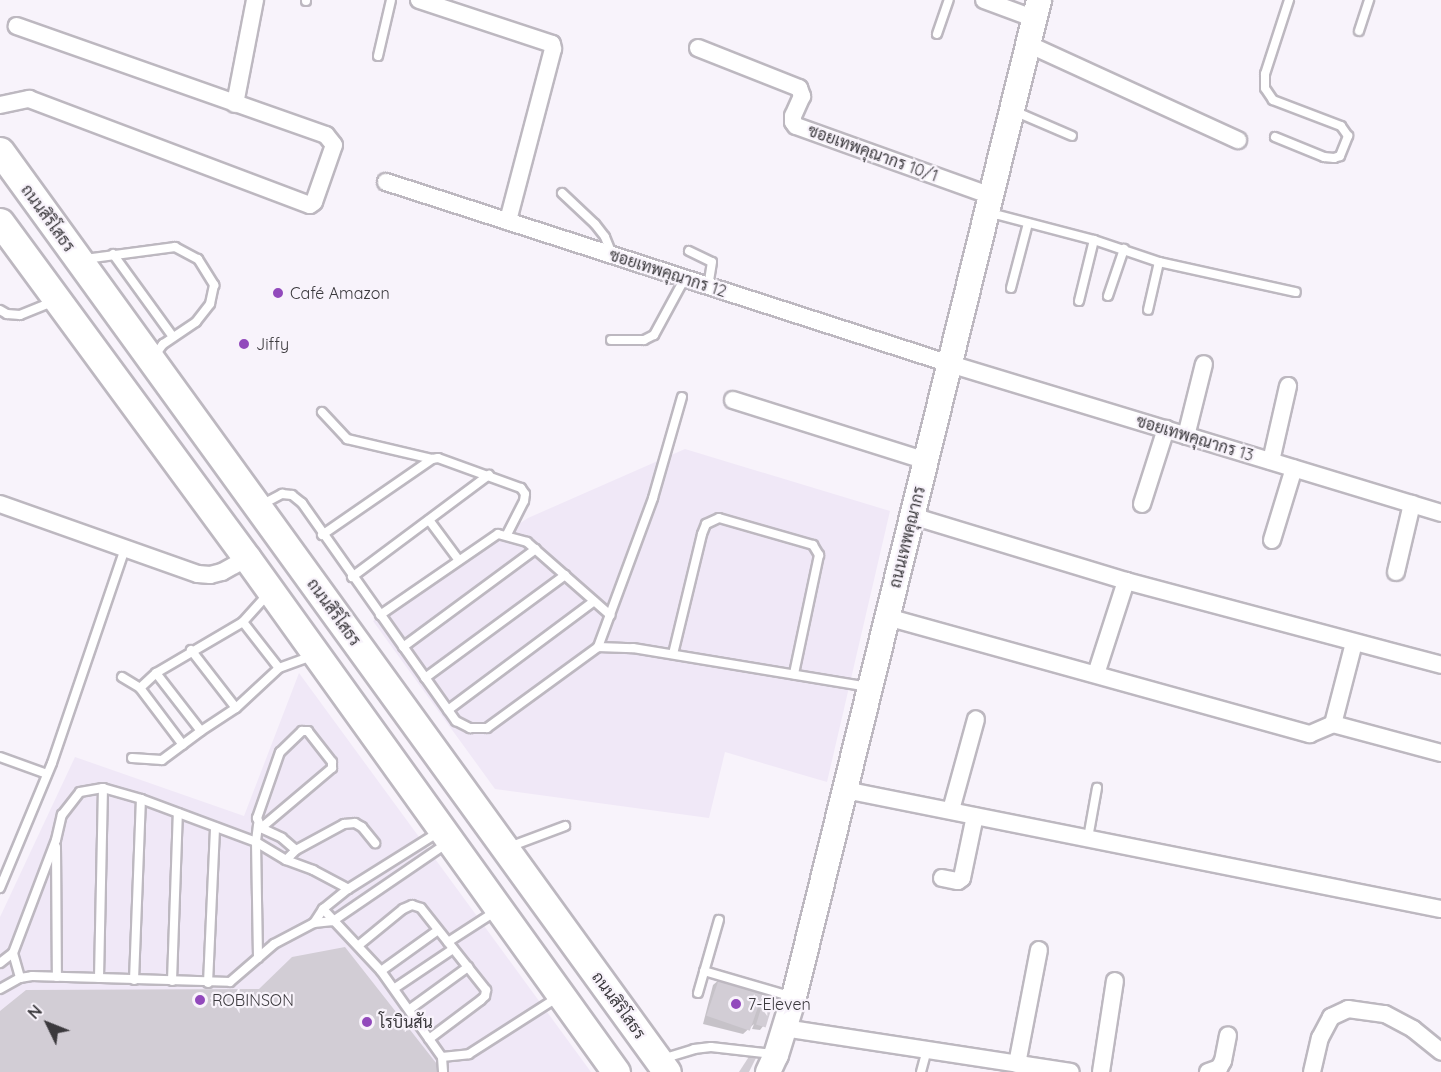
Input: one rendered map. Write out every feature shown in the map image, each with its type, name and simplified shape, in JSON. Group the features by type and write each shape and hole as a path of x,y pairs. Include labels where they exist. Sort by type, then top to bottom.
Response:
{"highway":[{"name":"ถนนสิริโสธร","path":"0,151 663,1066"},
{"path":"6,234 58,300 247,558 445,837 616,1072"}],"main road":[{"name":"ถนนเทพคุณากร","path":"772,1063 794,997 1037,10"}],"street":[{"path":"235,104 255,0"},
{"path":"419,0 552,44 553,49 508,221"},
{"path":"984,0 1037,10"},
{"path":"0,105 29,99 310,205 314,202 334,145 332,139 17,26"},
{"path":"1028,44 1238,140"},
{"name":"ซอยเทพคุณากร 10/1","path":"698,48 800,88 802,96 793,116 796,126 989,204"},
{"name":"ซอยเทพคุณากร 12","path":"386,182 950,364"},
{"name":"ซอยเทพคุณากร 13","path":"950,364 1441,513"},
{"path":"1186,436 1204,364"},
{"path":"1271,461 1288,386"},
{"path":"733,400 926,461"},
{"path":"1142,504 1166,429"},
{"path":"1272,540 1294,468"},
{"path":"0,504 198,574 210,575 247,558"},
{"path":"1396,572 1412,504"},
{"path":"912,516 1125,581 1441,665"},
{"path":"1096,674 1125,581"},
{"path":"887,617 1310,734 1333,724 1441,753"},
{"path":"1333,724 1354,643"},
{"path":"951,810 976,719"},
{"path":"844,790 1441,909"},
{"path":"942,878 958,881 962,878 975,816"},
{"path":"1017,1064 1039,950"},
{"path":"1101,1072 1115,981"},
{"path":"1312,1072 1320,1038 1331,1017 1348,1009 1385,1014 1413,1029 1441,1052"},
{"path":"784,1028 1071,1072"},
{"path":"1208,1072 1219,1068 1223,1061 1228,1035"}],"lane":[{"path":"378,56 391,0"},
{"path":"937,34 949,0"},
{"path":"1275,137 1324,157 1334,158 1340,156 1348,136 1341,126 1273,99 1265,88 1265,74 1289,0"},
{"path":"1359,31 1369,0"},
{"path":"1012,110 1072,136"},
{"path":"562,193 595,224 605,237 613,255"},
{"path":"989,204 1028,223 1094,240 1159,262 1296,292"},
{"path":"1011,288 1028,223"},
{"path":"1079,301 1094,240"},
{"path":"78,260 175,247 198,259 214,285 210,304 196,322 163,344 152,361"},
{"path":"1108,296 1124,249"},
{"path":"689,251 712,262 708,286"},
{"path":"113,254 173,337"},
{"path":"1148,310 1159,262"},
{"path":"611,340 644,340 654,335 685,278"},
{"path":"0,310 7,314 20,315 58,300"},
{"path":"258,507 282,494 292,495 302,503 322,535 456,721 470,728 487,728 598,647 657,488 682,397"},
{"path":"321,412 347,440 432,459 448,460 512,483 525,494 507,535"},
{"path":"322,535 432,459"},
{"path":"352,577 489,475"},
{"path":"673,654 702,534 706,524 719,518 813,545 819,555 819,565 794,674"},
{"path":"429,520 458,559"},
{"path":"380,615 458,559 498,534 527,542 610,615"},
{"path":"0,888 47,774 124,548"},
{"path":"403,647 536,549"},
{"path":"425,678 565,575"},
{"path":"140,688 156,673 191,650 243,622 270,592"},
{"path":"448,710 594,601"},
{"path":"243,622 279,668"},
{"path":"598,647 633,648 870,687"},
{"path":"191,650 236,708"},
{"path":"132,758 162,760 236,708 279,668 315,655"},
{"path":"156,673 201,731"},
{"path":"122,677 140,688 183,745"},
{"path":"258,958 256,842 259,827 257,818 280,752 302,731 308,731 332,762 332,768 259,827"},
{"path":"0,757 47,774"},
{"path":"0,963 13,953 56,840 62,815 80,792 103,788 141,799 256,842 286,860 313,870 348,890"},
{"path":"99,978 103,788"},
{"path":"1088,838 1097,788"},
{"path":"134,980 141,799"},
{"path":"171,981 178,813"},
{"path":"286,860 296,850 344,824 355,823 362,827 375,843"},
{"path":"505,849 565,826"},
{"path":"208,983 215,827"},
{"path":"259,827 282,838 296,850"},
{"path":"314,923 323,909 348,890 445,837"},
{"path":"0,989 20,978 230,982 274,944 314,923 333,921 445,837"},
{"path":"56,840 57,977"},
{"path":"359,945 403,909 412,905 421,908 486,990 485,996 429,1039"},
{"path":"323,909 359,945 395,988 442,1057 442,1072"},
{"path":"395,988 499,910"},
{"path":"698,993 719,920"},
{"path":"381,971 438,930"},
{"path":"13,953 20,978"},
{"path":"410,1009 468,968"},
{"path":"704,971 794,997"},
{"path":"442,1057 469,1054 561,995"},
{"path":"663,1066 694,1049 711,1047 772,1063"},
{"path":"921,1072 927,1049"}],"shaded area":[{"path":"685,449 890,511 827,782 725,752 709,818 495,789 373,621 528,518"},
{"path":"299,673 591,1072 0,1072 0,917 75,757 244,816"}],"building":[{"name":"ROBINSON","path":"345,947 440,1068 439,1072 0,1072 0,1011 26,990 259,989 292,957"},
{"name":"7-Eleven","path":"720,976 763,991 750,1031 706,1016"},
{"path":"766,992 776,995 766,1027 756,1025"},
{"path":"750,1055 756,1058 749,1072 739,1072"}],"place":[{"name":"Café Amazon","path":"278,293"},
{"name":"Jiffy","path":"244,344"},
{"name":"ROBINSON","path":"200,1000"},
{"name":"7-Eleven","path":"736,1004"},
{"name":"โรบินสัน","path":"367,1022"}]}
